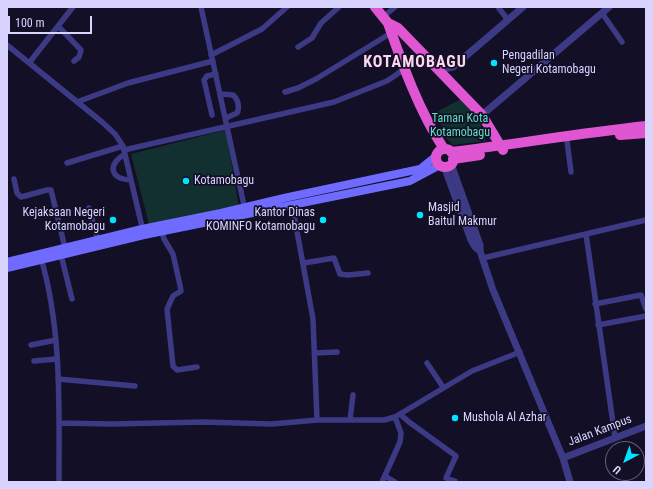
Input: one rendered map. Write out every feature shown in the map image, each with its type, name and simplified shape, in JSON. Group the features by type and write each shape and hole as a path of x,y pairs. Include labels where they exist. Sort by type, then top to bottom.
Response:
{"highway":[{"path":"374,7 388,24 396,47 432,131 446,159 502,149 565,135 646,126"},
{"path":"388,24 398,28 482,115 502,149"},
{"path":"396,47 409,41"},
{"path":"502,149 646,133"}],"main road":[{"path":"63,251 98,240 410,181 446,159"},
{"path":"7,262 41,256 143,232 162,232 420,169 446,159"},
{"path":"7,268 41,256"}],"street":[{"path":"29,63 73,7"},
{"path":"201,7 246,211"},
{"path":"211,54 262,29 287,7"},
{"path":"298,47 312,38 321,22 339,7"},
{"path":"285,92 298,88 316,79 388,24 395,7"},
{"path":"498,7 508,20"},
{"path":"439,70 453,67 523,7"},
{"path":"482,115 609,7"},
{"path":"602,13 622,42"},
{"path":"58,26 81,50 79,57 74,61"},
{"path":"7,45 115,134 124,150 143,232"},
{"path":"76,102 128,83 213,62"},
{"path":"449,80 453,67"},
{"path":"67,164 334,102 387,81 406,68"},
{"path":"212,115 204,80 207,76 216,74"},
{"path":"221,94 233,95 236,97 238,105 237,113 226,118"},
{"path":"567,141 571,172"},
{"path":"124,150 115,163 113,169 119,178 131,180"},
{"path":"446,159 480,245 480,250 494,290 563,458 570,482"},
{"path":"14,179 16,193 21,197 47,190 53,193 72,299"},
{"path":"292,204 304,263 313,319 317,420"},
{"path":"89,208 98,240"},
{"path":"483,258 646,220"},
{"path":"162,232 164,239 173,254 180,285 180,290 173,296 167,309 173,366 176,370 197,367"},
{"path":"586,234 615,436"},
{"path":"41,256 50,293 56,340 59,422 59,482"},
{"path":"304,263 334,258 340,274 348,275 368,273"},
{"path":"595,304 641,295 646,309"},
{"path":"598,325 646,316"},
{"path":"32,345 56,340"},
{"path":"315,353 337,352"},
{"path":"59,422 111,424 204,422 259,424 317,420 384,420 398,415 472,371 520,352"},
{"path":"34,361 57,359"},
{"path":"427,363 443,387"},
{"path":"58,378 135,386"},
{"path":"350,420 353,395"},
{"path":"382,482 398,447 401,433 398,415"},
{"path":"398,415 456,456 446,478 455,481"},
{"name":"Jalan Kampus","path":"563,458 615,436 646,426"},
{"path":"385,476 395,482"}],"green space":[{"name":"Taman Kota Kotamobagu","path":"461,99 480,122 486,141 453,145 446,138 436,112"},
{"name":"Kotamobagu","path":"226,130 239,208 150,228 131,154"}],"place":[{"name":"Pengadilan Negeri Kotamobagu","path":"494,63"},
{"name":"Kotamobagu","path":"186,181"},
{"name":"Masjid Baitul Makmur","path":"420,215"},
{"name":"Kejaksaan Negeri Kotamobagu","path":"113,220"},
{"name":"Kantor Dinas KOMINFO Kotamobagu","path":"323,220"},
{"name":"Mushola Al Azhar","path":"455,418"}],"district":[{"name":"KOTAMOBAGU","path":"415,63"}]}
